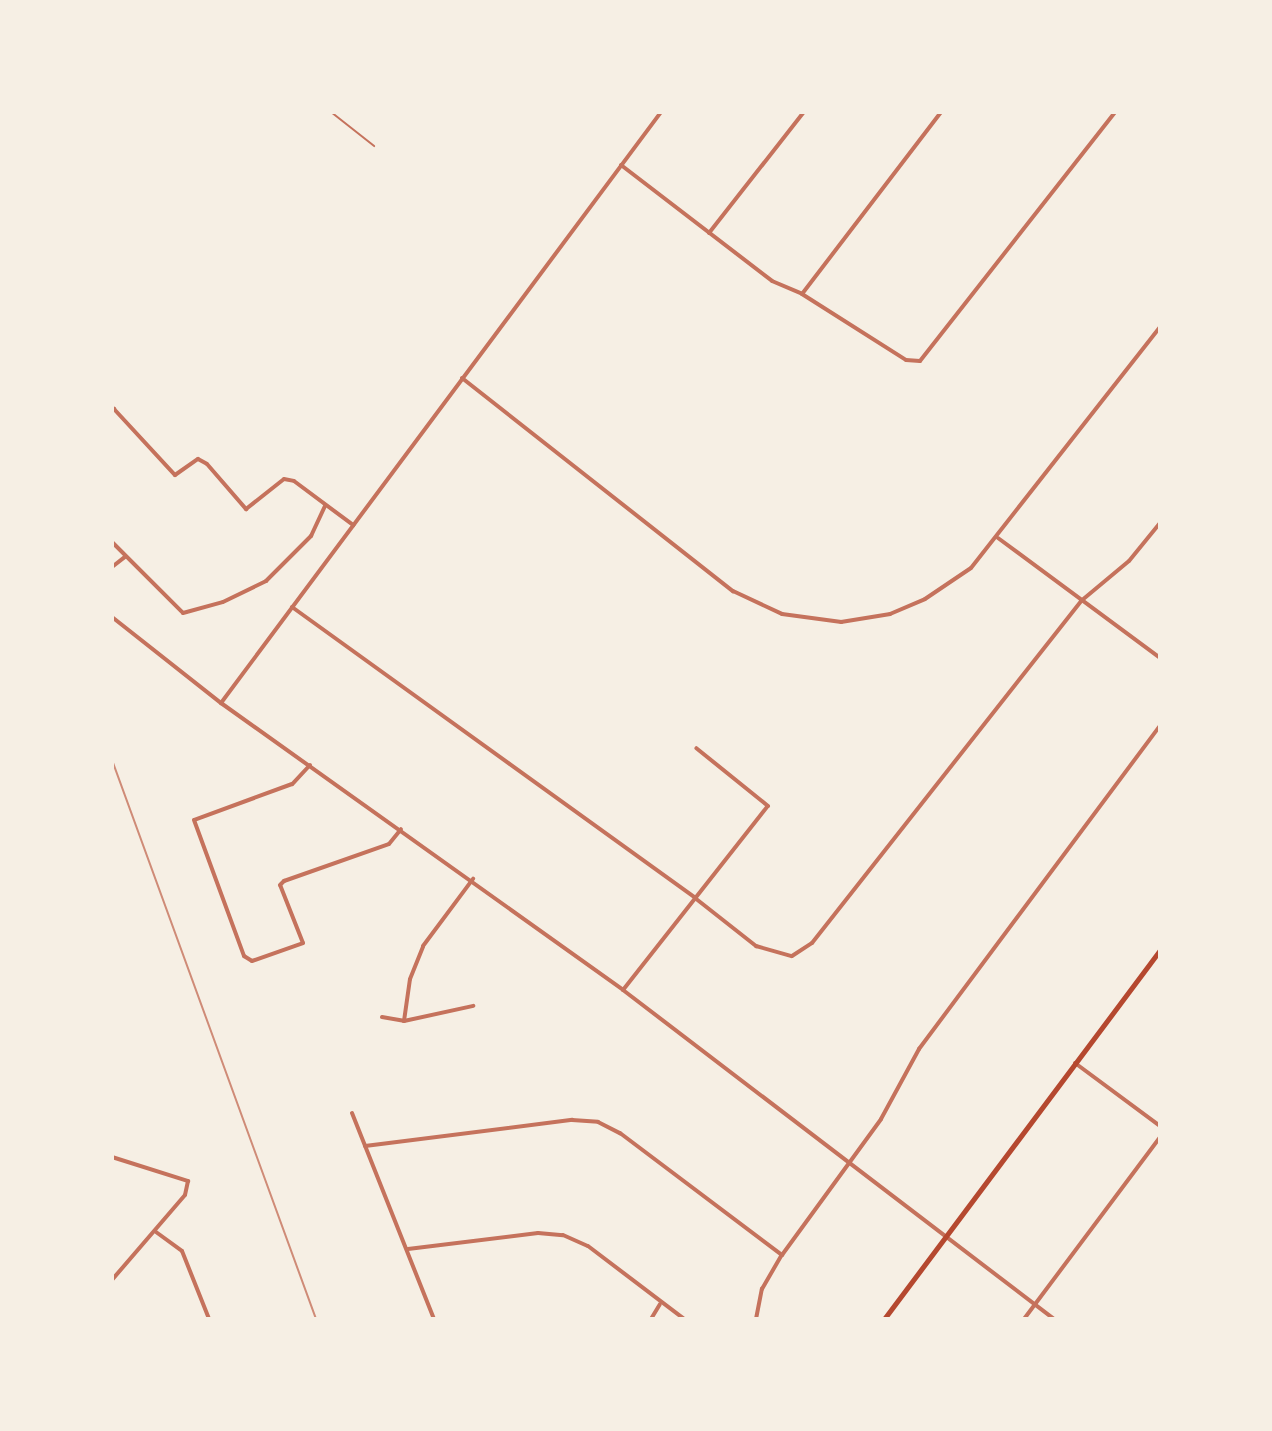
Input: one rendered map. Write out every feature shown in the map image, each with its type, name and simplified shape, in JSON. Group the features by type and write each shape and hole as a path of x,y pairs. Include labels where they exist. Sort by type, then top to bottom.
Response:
{"main road":[{"path":"884,1319 1160,950"}],"street":[{"path":"221,703 661,112"},
{"path":"709,233 804,112"},
{"path":"802,294 941,112"},
{"path":"621,165 772,281 802,294 906,360 920,361 1115,112"},
{"path":"462,378 733,591 782,614 841,622 890,614 925,599 971,568 1160,327"},
{"path":"112,412 114,409 175,475 198,459 207,464 246,509 284,479 294,481 353,525"},
{"path":"112,542 183,613 223,602 266,581 311,536 325,506"},
{"path":"292,607 695,898 756,946 772,953 792,956 812,943 1081,601 1129,561 1160,523"},
{"path":"998,537 1160,658"},
{"path":"112,567 125,557"},
{"path":"112,617 221,703 473,879 623,990 1054,1319"},
{"path":"756,1319 762,1289 782,1255 881,1119 919,1049 1160,726"},
{"path":"623,990 768,806 696,748"},
{"path":"310,765 292,784 194,820 244,956 252,961 303,943 280,885 284,881 389,844 401,829"},
{"path":"404,1021 410,979 423,946 473,879"},
{"path":"382,1017 404,1021 473,1006"},
{"path":"1075,1063 1160,1126"},
{"path":"352,1113 434,1319"},
{"path":"365,1146 572,1120 598,1122 620,1133 782,1255"},
{"path":"1024,1319 1160,1137"},
{"path":"112,1157 188,1181 185,1195 112,1280"},
{"path":"156,1232 182,1251 209,1319"},
{"path":"408,1249 538,1233 563,1235 588,1246 684,1319"},
{"path":"651,1319 660,1303"}],"lane":[{"path":"331,112 374,146"}],"railway":[{"path":"112,760 316,1319"}]}
